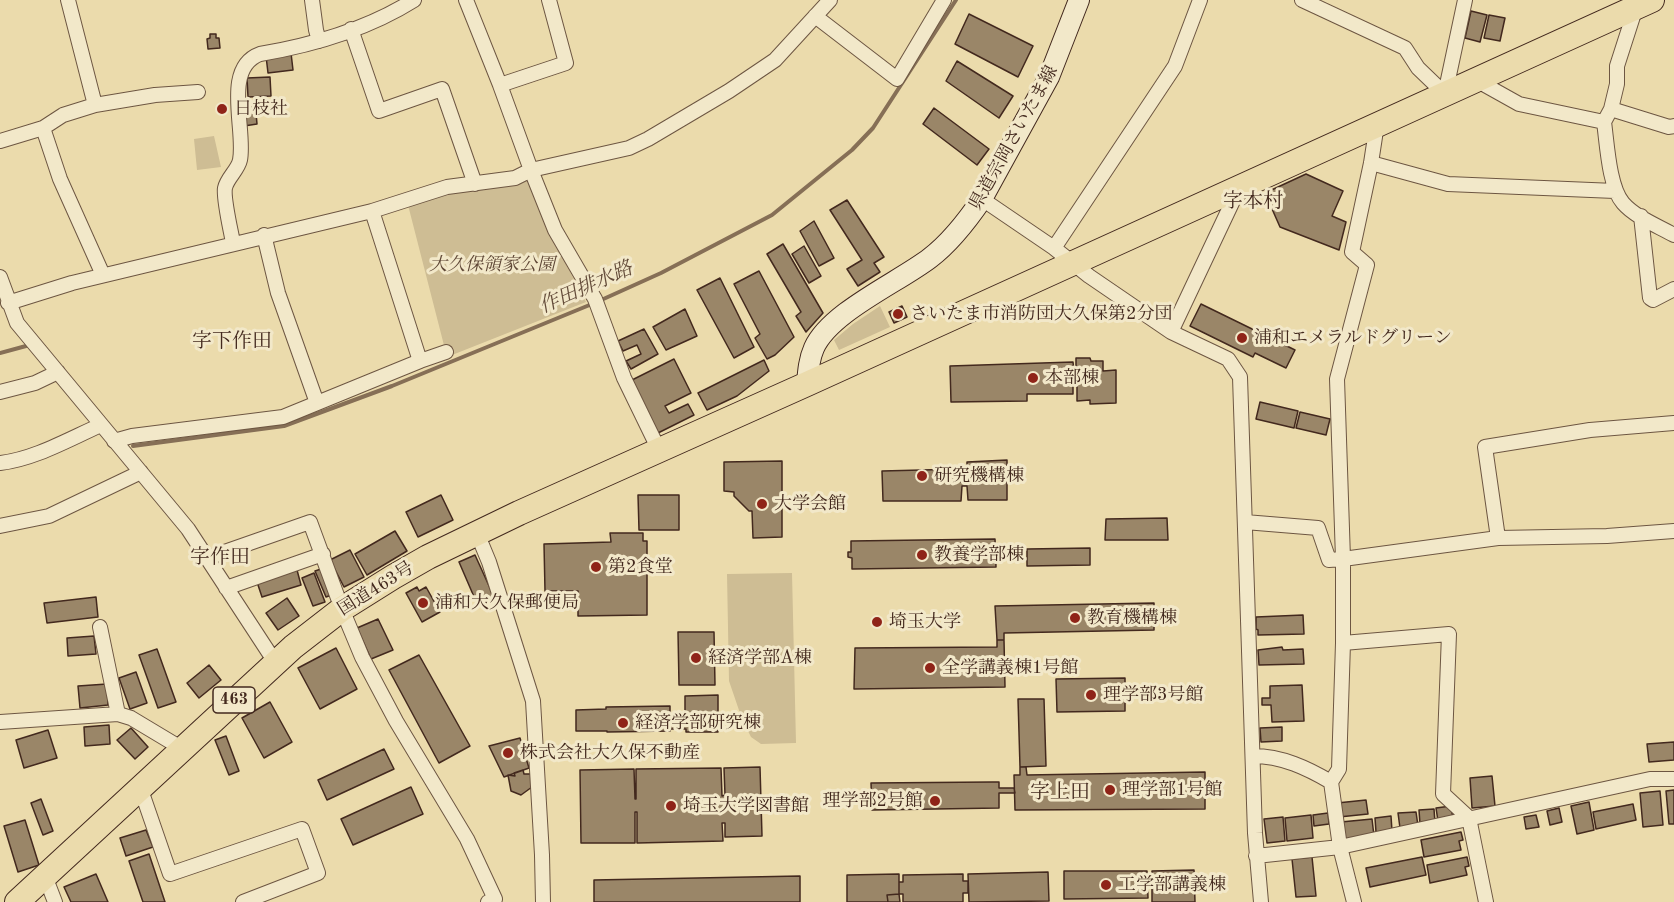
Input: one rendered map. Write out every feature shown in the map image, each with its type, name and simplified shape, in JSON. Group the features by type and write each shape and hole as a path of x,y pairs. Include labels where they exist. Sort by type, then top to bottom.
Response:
{"highway":[{"name":"463","path":"807,384 1644,4"},
{"name":"国道463号","path":"17,902 275,662 342,609 428,557 477,533 807,384"}],"main road":[{"name":"県道宗岡さいたま線","path":"807,384 811,356 824,333 861,304 930,258 958,232 982,199 1049,77 1079,0"}],"street":[{"path":"68,0 95,105"},
{"path":"312,0 316,30 320,41"},
{"path":"233,243 225,189 240,161 238,92 244,66 253,56 320,41 391,15 414,0"},
{"path":"466,0 555,230 596,302 624,378 659,450"},
{"path":"500,85 566,63 549,0"},
{"path":"4,296 43,291 264,235 372,211 447,187 515,178 531,170 629,148 729,91 775,60 830,0"},
{"path":"815,16 897,79 944,0"},
{"path":"1054,248 1175,66 1190,33 1200,0"},
{"path":"1302,0 1405,48 1418,68 1445,94"},
{"path":"1445,94 1464,0"},
{"path":"1644,4 1617,66 1617,84 1611,109 1604,122 1615,191 1623,203 1674,235"},
{"path":"351,29 380,111 442,89 475,184"},
{"path":"1476,80 1519,104 1604,122"},
{"path":"0,141 43,128 63,115 95,105 155,94 198,92"},
{"path":"1611,109 1669,127 1674,126"},
{"path":"1354,902 1340,847 1331,782 1339,769 1343,643 1343,559 1337,379 1367,265 1352,252 1377,124"},
{"path":"43,128 60,179 103,275"},
{"path":"1371,163 1448,184 1615,191"},
{"path":"1171,333 1240,186"},
{"path":"982,199 1171,333 1228,359 1240,377 1256,856 1261,902"},
{"path":"372,211 420,361"},
{"path":"1641,216 1650,298 1653,300 1674,289"},
{"path":"264,235 278,293 317,403"},
{"path":"0,277 4,296 17,323 188,529 275,662"},
{"path":"114,441 132,436 284,417 446,352"},
{"path":"0,392 35,383 58,372"},
{"path":"1498,538 1485,447 1590,430 1674,423"},
{"path":"0,463 32,456 101,425"},
{"path":"0,526 48,516 141,472"},
{"path":"207,558 310,522 362,657 396,721 467,839 495,899 488,902"},
{"path":"1245,522 1318,528 1329,560 1498,538 1606,536 1674,531"},
{"path":"477,533 489,562 533,702 543,855 543,902"},
{"path":"226,588 323,554"},
{"path":"100,627 118,714"},
{"path":"1343,643 1449,634 1443,794 1469,818 1486,902"},
{"path":"0,722 118,714 131,718 181,748"},
{"path":"1253,756 1271,756 1310,770 1331,782"},
{"path":"1256,856 1340,847 1650,778 1674,779"},
{"path":"140,787 170,874 302,829 318,873 243,902"},
{"path":"45,876 55,902"}],"green space":[{"path":"214,136 221,167 197,170 194,139"},
{"name":"大久保領家公園","path":"528,178 549,232 586,302 447,357 408,205 450,193"},
{"path":"880,306 890,327 839,350 834,340"},
{"path":"792,573 796,743 761,744 751,737 729,681 727,574"}],"building":[{"path":"1471,11 1487,15 1480,42 1465,38"},
{"path":"969,14 1033,46 1018,77 955,44"},
{"path":"1489,15 1505,18 1500,41 1484,38"},
{"path":"210,34 216,34 216,38 219,38 220,48 208,49 207,39 210,38"},
{"path":"291,53 293,70 268,73 266,56"},
{"path":"957,61 1013,96 999,118 946,81"},
{"path":"270,77 271,96 248,97 247,78"},
{"path":"255,102 257,124 244,126 242,103"},
{"path":"934,108 989,149 977,165 923,124"},
{"path":"1306,174 1343,191 1332,216 1346,222 1339,250 1280,227 1265,193"},
{"path":"847,200 884,257 874,263 880,272 858,286 847,269 862,260 830,210"},
{"path":"814,221 834,258 819,266 800,231"},
{"path":"783,244 823,313 806,332 796,316 801,312 767,254"},
{"path":"804,246 821,276 809,283 792,254"},
{"path":"759,271 794,337 775,355 767,359 755,338 760,334 734,284"},
{"path":"720,278 754,347 734,358 697,290"},
{"name":"浦和エメラルドグリーン","path":"1201,304 1295,350 1286,368 1255,353 1253,357 1190,326"},
{"path":"902,306 907,317 894,323 889,312"},
{"path":"685,309 697,336 666,350 653,327"},
{"path":"644,329 658,354 631,369 626,361 641,354 637,345 623,351 618,341"},
{"name":"本部棟","path":"1076,358 1103,361 1103,371 1116,370 1116,403 1090,404 1090,400 1077,401 1077,385 1073,385 1073,394 1027,394 1027,401 951,402 950,366 1073,362 1076,372"},
{"path":"674,359 691,393 665,406 669,413 688,404 694,415 656,434 630,381"},
{"path":"764,360 769,371 737,396 707,410 698,393"},
{"path":"1260,402 1298,411 1294,428 1256,419"},
{"path":"1300,412 1330,419 1326,435 1296,428"},
{"name":"研究機構棟","path":"1007,460 1007,500 968,500 967,486 962,486 961,501 883,501 882,471 961,469 961,482 967,481 967,462"},
{"name":"大学会館","path":"782,461 782,537 753,538 752,511 749,511 734,496 734,492 724,491 724,462"},
{"path":"441,495 453,520 418,537 406,512"},
{"path":"638,495 679,495 679,530 639,530"},
{"path":"1167,518 1168,540 1105,540 1106,519"},
{"path":"395,531 407,551 367,575 355,554"},
{"name":"第2食堂","path":"610,533 643,533 643,541 647,541 647,615 578,616 578,591 545,591 544,544 611,542"},
{"name":"教養学部棟","path":"995,539 996,567 852,569 852,558 848,557 848,552 851,552 851,541"},
{"path":"1090,548 1090,565 1027,566 1027,549"},
{"path":"350,550 364,577 344,587 330,560"},
{"path":"475,555 495,599 478,606 459,562"},
{"path":"324,568 334,594 326,597 315,571"},
{"path":"297,570 301,585 262,597 257,582"},
{"path":"314,573 325,602 313,606 302,578"},
{"path":"417,587 419,591 426,587 440,612 422,622 406,593"},
{"path":"96,597 98,617 47,623 44,603"},
{"path":"287,598 299,616 278,630 266,613"},
{"name":"教育機構棟","path":"1154,603 1154,630 1004,633 1004,640 997,640 995,606"},
{"path":"1303,615 1304,634 1258,635 1256,617"},
{"path":"378,619 393,650 371,659 357,628"},
{"name":"経済学部A棟","path":"678,632 714,632 715,685 679,685"},
{"path":"94,636 96,654 68,656 67,638"},
{"name":"全学講義棟1号館","path":"997,640 1004,640 1005,687 854,689 855,648 997,647"},
{"path":"1282,647 1283,650 1303,649 1304,664 1259,665 1258,650"},
{"path":"336,648 357,689 320,709 298,668"},
{"path":"157,649 176,702 158,708 139,655"},
{"path":"419,655 470,746 439,763 389,670"},
{"path":"209,665 221,680 199,698 187,683"},
{"path":"136,672 147,703 130,709 119,678"},
{"name":"理学部3号館","path":"1125,678 1125,711 1057,712 1056,679"},
{"path":"107,684 108,705 80,708 78,686"},
{"path":"1302,685 1304,721 1272,722 1271,705 1262,705 1262,698 1270,698 1270,686"},
{"path":"718,695 718,732 686,732 686,729 670,729 670,717 685,716 685,696"},
{"path":"1018,699 1044,699 1046,766 1020,767"},
{"path":"270,702 292,742 264,758 242,718"},
{"name":"経済学部研究棟","path":"670,706 670,731 576,731 576,710"},
{"path":"109,725 110,744 85,746 84,727"},
{"path":"1282,727 1282,741 1261,742 1260,728"},
{"path":"131,728 148,747 135,759 117,740"},
{"path":"48,730 57,758 24,768 16,740"},
{"path":"226,736 239,771 229,775 215,740"},
{"name":"株式会社大久保不動産","path":"520,738 529,768 504,777 489,746"},
{"path":"1674,742 1674,760 1649,762 1647,744"},
{"path":"384,749 394,769 327,800 318,780"},
{"name":"埼玉大学図書館","path":"760,767 762,836 725,837 725,823 722,823 723,841 637,843 637,812 635,812 635,843 581,843 580,770 634,769 636,799 636,769 721,768 722,796 725,795 724,768"},
{"name":"理学部1号館","path":"1020,767 1026,767 1027,775 1205,772 1205,809 1015,810 1014,775 1020,775"},
{"path":"523,770 524,774 531,774 532,787 521,795 511,791 508,775 515,776 514,773"},
{"path":"1492,776 1495,806 1472,808 1470,778"},
{"name":"理学部2号館","path":"999,782 999,788 1014,788 1015,793 999,793 999,808 872,810 871,783"},
{"path":"411,787 423,814 353,845 341,819"},
{"path":"1674,790 1674,824 1669,824 1666,791"},
{"path":"1660,791 1663,825 1643,827 1640,793"},
{"path":"41,799 53,831 43,835 31,803"},
{"path":"1366,800 1368,814 1339,817 1337,803"},
{"path":"1589,802 1594,830 1577,834 1571,806"},
{"path":"1633,804 1636,820 1596,829 1593,812"},
{"path":"1451,806 1453,819 1438,821 1436,808"},
{"path":"1559,808 1562,822 1550,825 1547,811"},
{"path":"1434,809 1435,823 1420,824 1419,810"},
{"path":"1416,812 1418,826 1400,828 1398,813"},
{"path":"1328,813 1329,824 1314,826 1313,815"},
{"path":"1311,815 1313,838 1287,841 1285,818"},
{"path":"1536,815 1539,827 1526,829 1524,817"},
{"path":"1391,816 1392,831 1376,832 1375,818"},
{"path":"1283,817 1285,841 1267,843 1264,819"},
{"path":"1372,819 1374,836 1343,840 1341,822"},
{"path":"25,820 39,865 18,872 4,826"},
{"path":"146,830 153,847 126,856 120,838"},
{"path":"1461,832 1463,840 1459,841 1461,850 1424,857 1421,840"},
{"path":"149,854 165,902 143,902 129,861"},
{"path":"1312,857 1316,896 1296,897 1292,859"},
{"path":"1422,857 1426,875 1370,887 1366,868"},
{"path":"1467,857 1469,866 1465,867 1467,875 1430,883 1427,865"},
{"path":"1194,870 1195,902 1152,902 1152,871"},
{"name":"工学部講義棟","path":"1064,871 1147,871 1148,898 1064,899"},
{"path":"1048,872 1049,901 969,902 968,874"},
{"path":"96,874 108,902 71,902 64,887"},
{"path":"899,874 899,894 887,895 888,902 847,902 847,875"},
{"path":"963,874 963,881 968,881 968,893 963,893 963,902 903,902 903,894 899,894 899,882 903,882 903,875"},
{"path":"800,876 800,902 594,902 594,880"},
{"path":"899,894 900,902 888,902 887,895"}],"waterway":[{"name":"作田排水路","path":"599,301 661,273 772,215 852,150 873,128 956,0"},
{"name":"作田排水路","path":"133,446 284,426 392,386 592,304"},
{"name":"作田排水路","path":"0,353 26,346"}],"place":[{"name":"日枝社","path":"222,109"},
{"name":"さいたま市消防団大久保第2分団","path":"898,314"},
{"name":"浦和エメラルドグリーン","path":"1242,338"},
{"name":"本部棟","path":"1033,378"},
{"name":"研究機構棟","path":"922,476"},
{"name":"大学会館","path":"762,504"},
{"name":"教養学部棟","path":"922,555"},
{"name":"第2食堂","path":"596,567"},
{"name":"浦和大久保郵便局","path":"423,603"},
{"name":"教育機構棟","path":"1075,618"},
{"name":"埼玉大学","path":"877,622"},
{"name":"経済学部A棟","path":"696,658"},
{"name":"全学講義棟1号館","path":"930,668"},
{"name":"理学部3号館","path":"1091,695"},
{"name":"経済学部研究棟","path":"623,723"},
{"name":"株式会社大久保不動産","path":"508,753"},
{"name":"理学部1号館","path":"1110,790"},
{"name":"理学部2号館","path":"935,801"},
{"name":"埼玉大学図書館","path":"671,806"},
{"name":"工学部講義棟","path":"1106,885"}],"district":[{"name":"字本村","path":"1253,202"},
{"name":"字下作田","path":"232,342"},
{"name":"字作田","path":"220,558"},
{"name":"字上田","path":"1060,793"}]}
